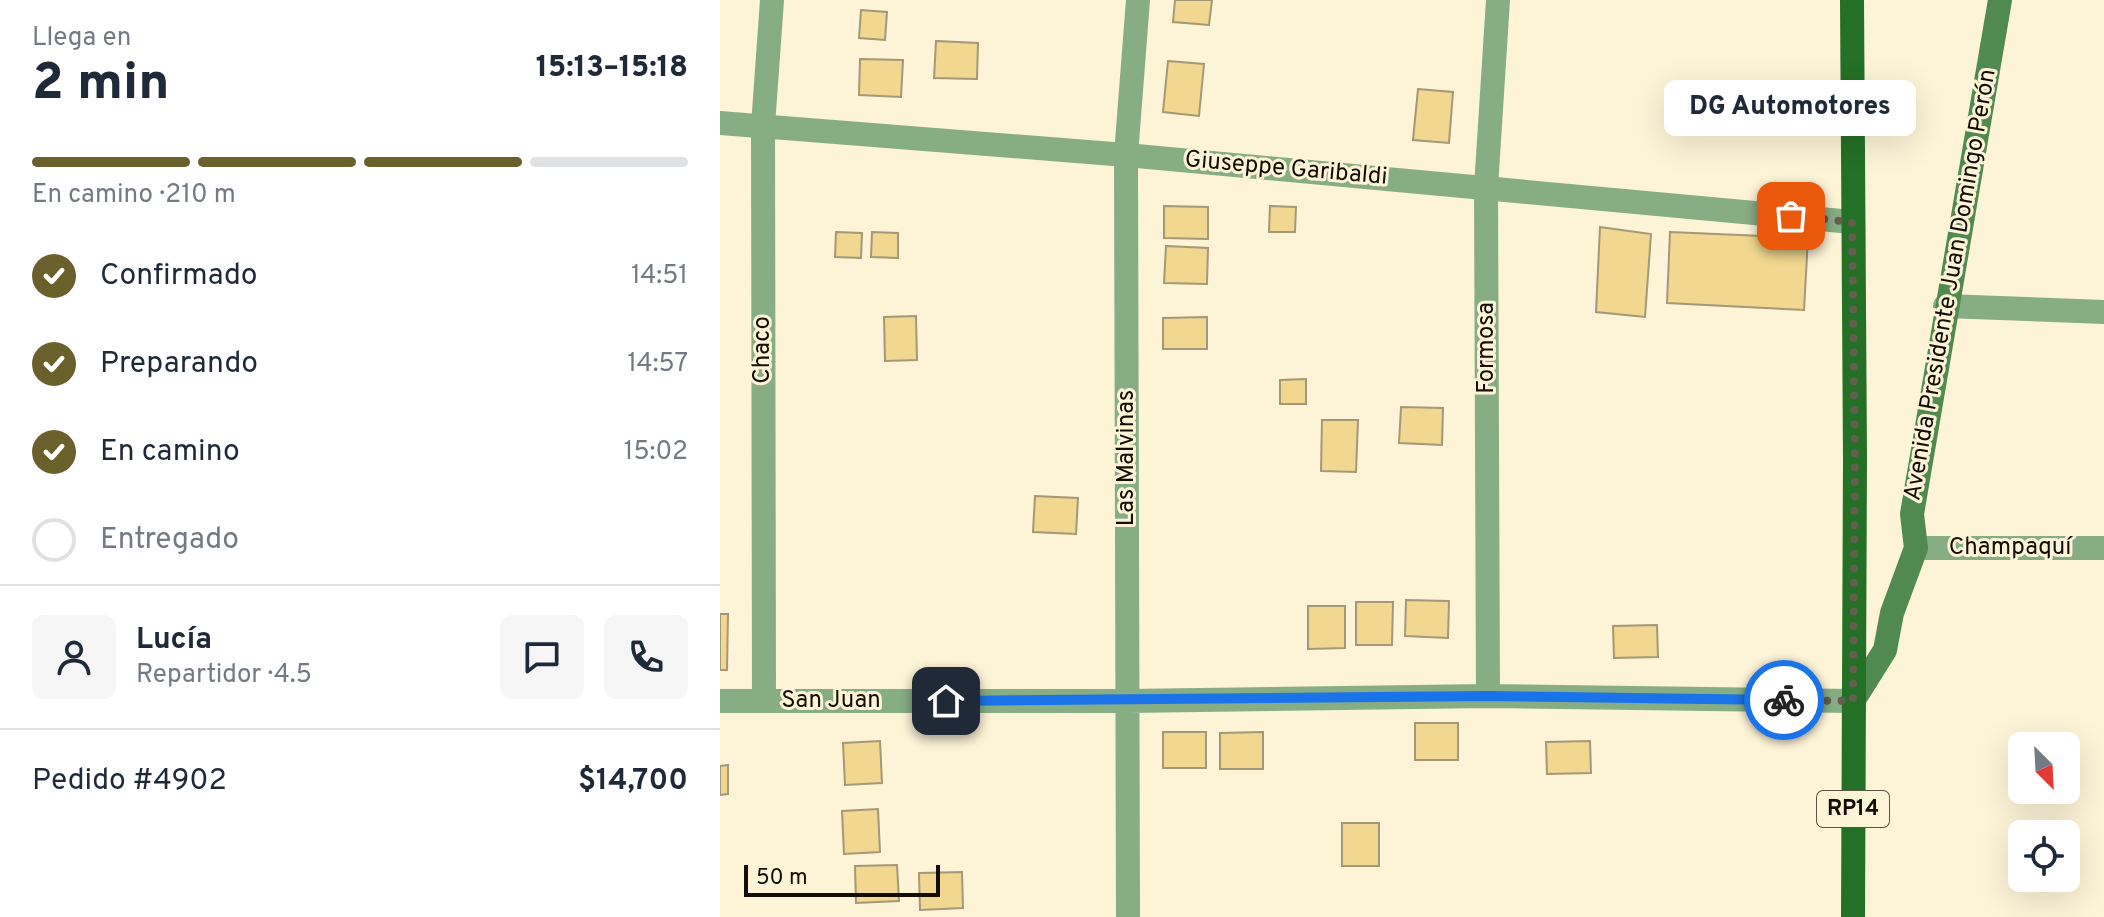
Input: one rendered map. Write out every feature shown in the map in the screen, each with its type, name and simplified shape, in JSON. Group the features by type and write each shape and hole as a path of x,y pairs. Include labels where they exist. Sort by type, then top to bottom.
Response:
{"main road":[{"name":"RP14","path":"1852,0 1855,458 1853,917"},
{"name":"Avenida Presidente Juan Domingo Perón","path":"1853,701 1885,650 1892,613 1916,548 1912,514 1945,306 2000,0"}],"street":[{"name":"Chaco","path":"764,701 763,126 772,0"},
{"name":"Las Malvinas","path":"1128,917 1126,155 1138,0"},
{"name":"Formosa","path":"1488,696 1486,187 1498,0"},
{"name":"Giuseppe Garibaldi","path":"720,123 1126,155 1852,222"},
{"path":"1945,306 2104,312"},
{"name":"Champaquí","path":"1916,548 2104,548"},
{"name":"San Juan","path":"720,701 1128,701 1488,696 1853,701"}],"building":[{"path":"1175,0 1212,0 1209,25 1173,22"},
{"path":"861,10 887,12 885,40 859,38"},
{"path":"936,41 978,43 977,79 934,78"},
{"path":"860,59 903,60 901,97 859,95"},
{"path":"1168,61 1204,64 1199,116 1163,112"},
{"path":"1418,89 1453,92 1449,143 1413,140"},
{"path":"1164,206 1208,207 1208,239 1164,238"},
{"path":"1270,206 1296,207 1295,232 1269,232"},
{"path":"1600,227 1651,234 1645,317 1596,312"},
{"path":"836,232 862,233 861,258 835,257"},
{"path":"872,232 898,233 898,258 871,257"},
{"path":"1670,232 1808,238 1804,310 1667,303"},
{"path":"1166,246 1208,248 1207,284 1164,283"},
{"path":"916,316 917,360 885,361 884,317"},
{"path":"1207,317 1207,349 1163,349 1163,318"},
{"path":"1306,379 1306,404 1280,404 1280,380"},
{"path":"1401,407 1443,408 1442,445 1399,443"},
{"path":"1322,420 1358,420 1356,472 1321,471"},
{"path":"1035,496 1078,498 1076,534 1033,532"},
{"path":"1406,600 1449,601 1448,638 1405,636"},
{"path":"1356,602 1393,602 1392,645 1356,645"},
{"path":"1308,606 1345,606 1345,648 1308,649"},
{"path":"720,614 728,614 727,670 720,670"},
{"path":"1657,625 1658,657 1614,658 1613,626"},
{"path":"1415,723 1458,723 1458,760 1415,760"},
{"path":"1163,732 1206,732 1206,768 1163,768"},
{"path":"1263,732 1263,769 1220,769 1220,733"},
{"path":"880,741 882,783 845,785 843,743"},
{"path":"1590,741 1591,773 1547,774 1546,742"},
{"path":"728,765 728,794 720,795 720,766"},
{"path":"878,809 880,852 844,854 842,811"},
{"path":"1342,823 1379,823 1379,866 1342,866"},
{"path":"897,865 899,901 856,903 855,866"},
{"path":"962,872 963,908 920,910 919,873"}],"way so far":[{"path":"1784,700 1853,701 1855,458 1852,222 1791,216"}],"place":[{"name":"DG Automotores","path":"1791,216"}],"route":[{"path":"946,701 1488,696 1784,700"}]}
